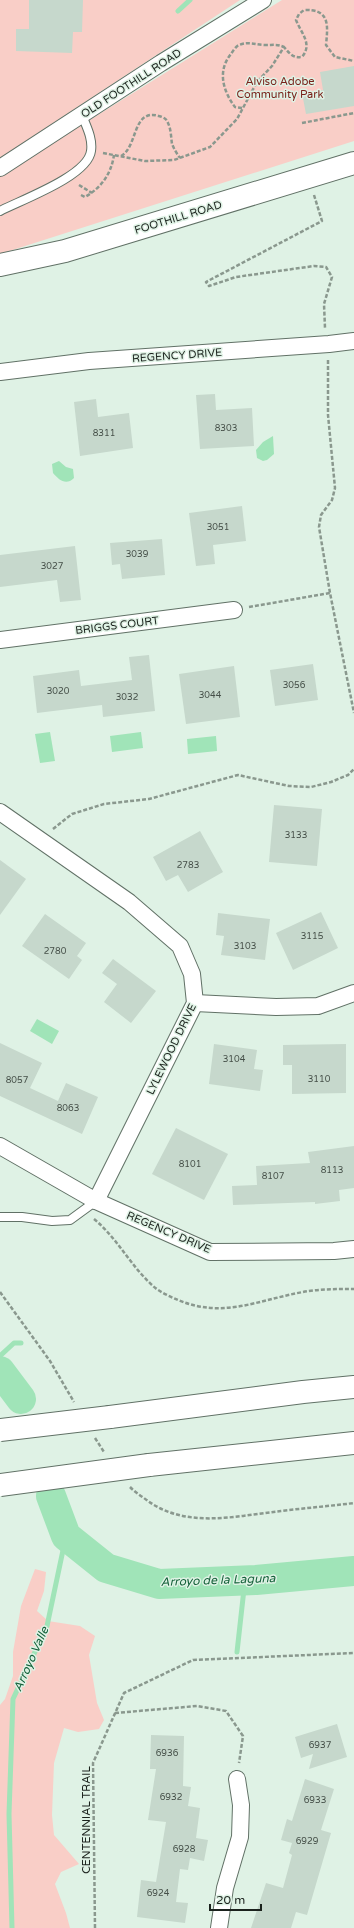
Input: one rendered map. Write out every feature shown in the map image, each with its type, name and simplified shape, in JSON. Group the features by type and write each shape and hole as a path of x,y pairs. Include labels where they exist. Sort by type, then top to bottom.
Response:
{"main road":[{"name":"FOOTHILL ROAD","path":"0,265 65,251 354,163"},
{"name":"FOOTHILL ROAD","path":"0,281 68,266 354,179"},
{"path":"0,1430 354,1387"},
{"path":"0,1485 149,1465 354,1443"}],"street":[{"name":"OLD FOOTHILL ROAD","path":"0,168 161,63 263,0"},
{"name":"REGENCY DRIVE","path":"0,372 89,361 329,344 354,340"},
{"name":"BRIGGS COURT","path":"0,640 234,610"},
{"name":"LYLEWOOD DRIVE","path":"0,812 129,902 180,946 192,974 195,1003 96,1200"},
{"path":"195,1003 276,1007 318,1006 354,993"},
{"name":"REGENCY DRIVE","path":"0,1146 96,1200 210,1252 334,1251 354,1249"},
{"path":"218,1928 225,1888 240,1837 241,1805 237,1778"}],"lane":[{"path":"0,211 73,175 85,163 91,152 90,136 82,115"},
{"path":"0,1217 22,1217 52,1221 70,1220 96,1200"}],"path":[{"path":"242,108 235,107 225,89 222,76 228,57 237,45 251,42 266,45 276,44 284,47 290,55 296,58 302,57 306,52 307,40 296,20 299,14 304,10 313,9 325,16 328,30 326,45 335,57 354,61"},
{"path":"91,152 145,161 180,158 210,147 237,119 257,82 272,66 284,47"},
{"path":"302,123 354,113"},
{"path":"121,156 126,153 130,147 138,123 146,116 154,114 164,117 168,122 173,145 180,158"},
{"path":"81,195 85,197 103,184 112,164 114,155"},
{"path":"77,184 92,193"},
{"path":"313,191 322,221 206,282 209,286 236,277 314,266 326,267 332,277 324,304 324,326 329,344 328,415 335,488 332,500 321,515 319,527 330,593 354,712"},
{"path":"234,610 330,593"},
{"path":"34,837 58,826 72,814 104,804 149,799 238,775 289,786 311,787 331,782 348,775 354,769"},
{"path":"96,1200 89,1216 118,1242 152,1285 167,1296 193,1306 206,1309 220,1308 246,1305 302,1292 354,1289"},
{"name":"CENTENNIAL TRAIL","path":"95,1928 93,1763 124,1692 193,1660 354,1653"},
{"path":"115,1713 197,1706 226,1711 243,1736 237,1778"}],"green space":[{"path":"0,0 240,0 0,158"},
{"name":"Alviso Adobe Community Park","path":"282,0 354,0 354,141 0,254 0,176"},
{"path":"35,1569 46,1572 44,1591 37,1611 48,1621 80,1626 95,1636 89,1655 97,1703 104,1720 99,1729 78,1732 64,1728 54,1763 52,1815 54,1835 79,1864 61,1872 55,1884 70,1928 0,1928 0,1705 5,1699 13,1676 13,1652 21,1606"}],"shaded area":[{"path":"273,436 274,454 267,460 263,461 257,458 256,450 263,442"},
{"path":"59,461 66,467 73,469 74,478 68,482 58,478 53,473 52,464"},
{"path":"50,732 55,761 40,763 35,734"},
{"path":"141,732 143,748 112,752 110,736"},
{"path":"216,736 217,751 188,754 187,739"},
{"path":"37,1019 59,1031 52,1044 30,1031"}],"building":[{"path":"29,0 83,0 82,32 73,32 72,53 16,51 16,29 29,29"},
{"path":"354,66 354,106 306,114 302,93 323,90 320,72"},
{"path":"215,394 216,410 252,408 254,446 200,449 196,395"},
{"path":"96,399 98,417 129,413 133,448 80,456 74,402"},
{"path":"242,506 246,541 213,545 215,564 196,566 189,513"},
{"path":"162,539 165,575 122,579 120,564 112,565 110,543"},
{"path":"75,546 81,600 60,602 57,580 0,587 0,555"},
{"path":"149,655 155,711 103,717 102,705 37,713 33,676 79,670 81,686 132,680 129,657"},
{"path":"313,664 318,700 275,706 270,670"},
{"path":"234,666 240,717 186,724 179,674"},
{"path":"274,805 322,809 317,866 269,862"},
{"path":"200,831 223,872 188,892 178,875 166,881 153,857"},
{"path":"0,860 26,879 0,915"},
{"path":"321,912 338,948 293,970 276,933"},
{"path":"218,913 270,919 265,960 221,955 224,936 216,935"},
{"path":"45,914 86,943 77,956 82,960 69,979 22,946"},
{"path":"113,959 156,991 131,1023 104,1002 117,984 102,973"},
{"path":"0,1043 42,1063 30,1088 58,1101 66,1083 98,1097 82,1134 0,1096"},
{"path":"214,1044 257,1050 254,1069 263,1070 260,1091 209,1084"},
{"path":"346,1044 346,1093 292,1094 292,1065 283,1065 283,1045"},
{"path":"176,1128 228,1154 204,1200 152,1174"},
{"path":"354,1146 354,1188 339,1190 340,1201 315,1204 315,1202 233,1205 232,1186 257,1185 256,1166 310,1163 308,1152"},
{"path":"337,1724 347,1757 309,1769 313,1754 301,1758 295,1737"},
{"path":"151,1735 184,1736 183,1786 191,1787 188,1806 200,1808 196,1838 208,1840 204,1861 190,1858 188,1870 180,1869 176,1902 188,1903 185,1923 137,1917 141,1880 156,1882 166,1822 148,1820 156,1769 150,1769"},
{"path":"305,1779 334,1789 321,1830 331,1833 307,1915 296,1912 291,1928 251,1928 266,1883 283,1888 292,1855 289,1853 292,1843 281,1840 287,1819 292,1821"}],"waterway":[{"path":"178,11 190,0"},
{"path":"0,1356 14,1343 21,1343"},
{"name":"Arroyo de la Laguna","path":"0,1371 21,1399"},
{"name":"Arroyo de la Laguna","path":"51,1496 66,1536 106,1568 159,1584 256,1580 354,1571"},
{"name":"Arroyo Valle","path":"12,1928 9,1814 13,1699 47,1626 66,1536"},
{"path":"237,1652 245,1580"}]}
